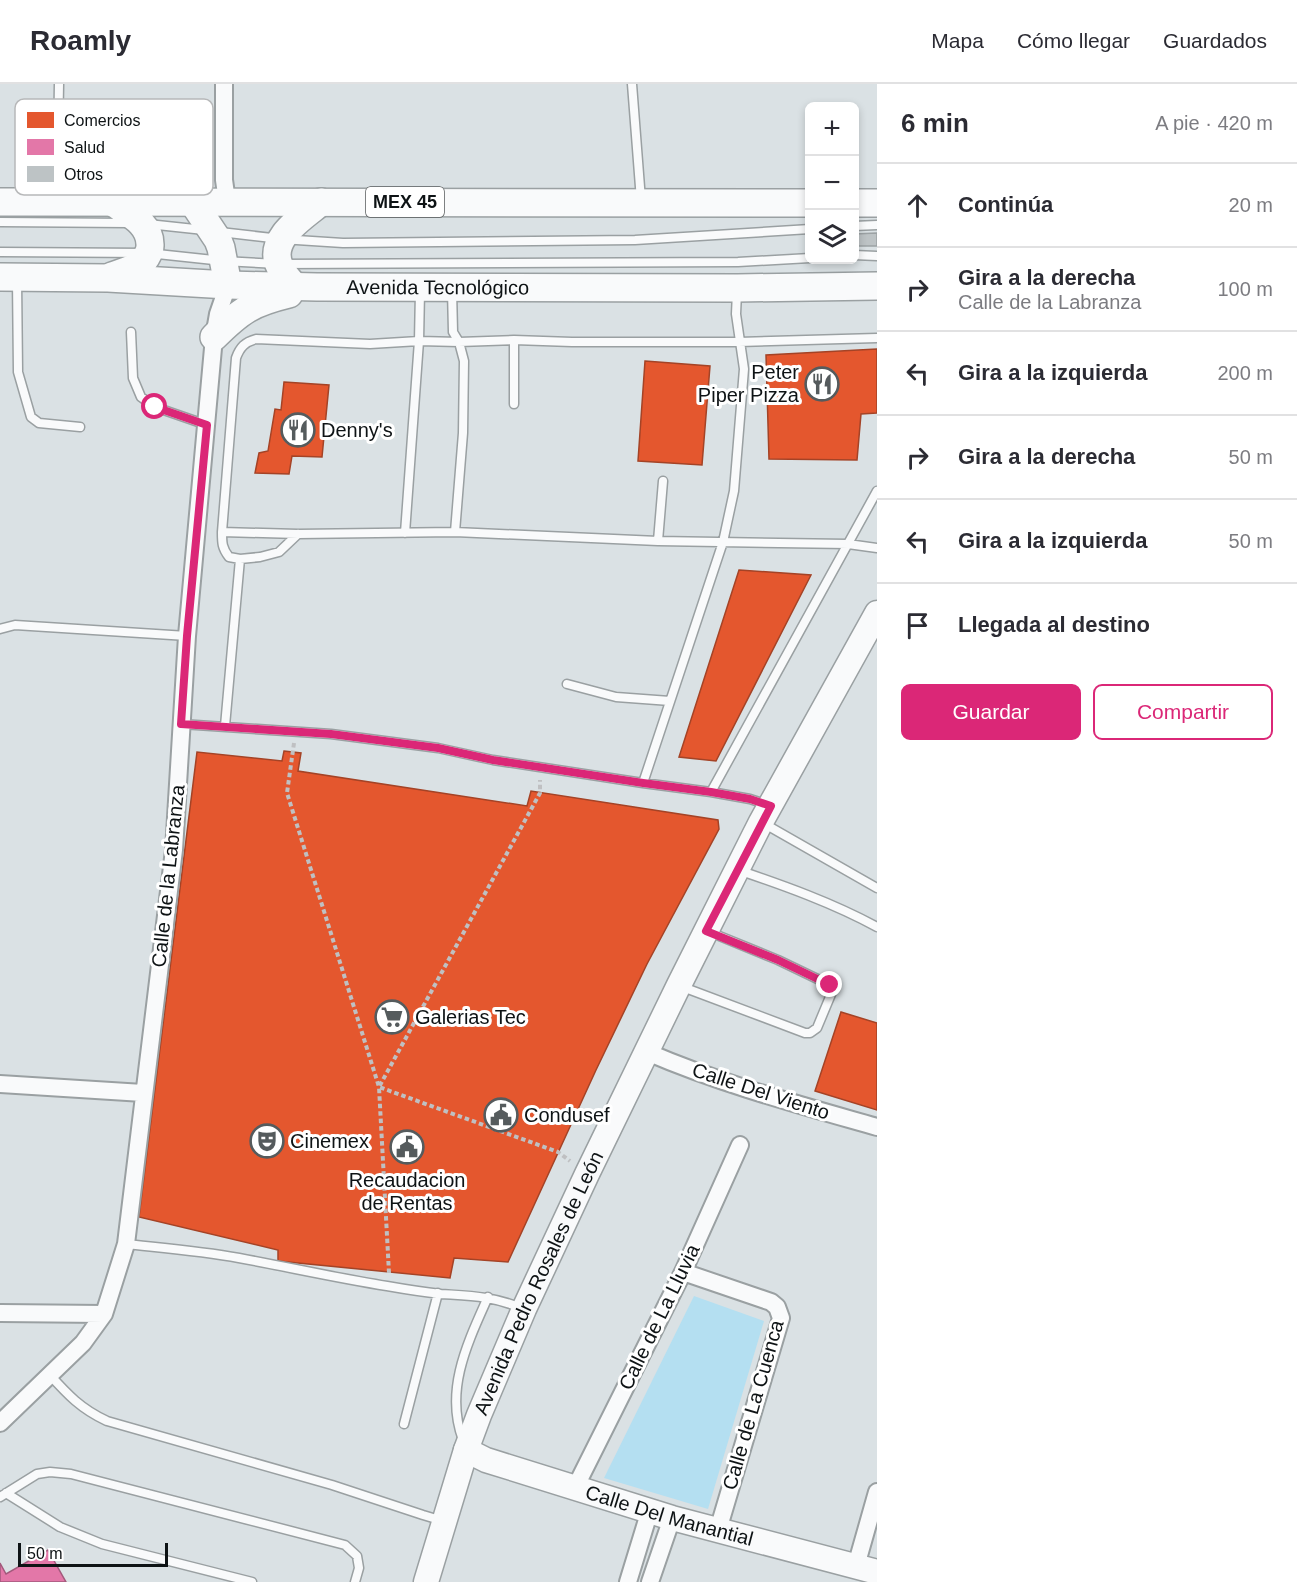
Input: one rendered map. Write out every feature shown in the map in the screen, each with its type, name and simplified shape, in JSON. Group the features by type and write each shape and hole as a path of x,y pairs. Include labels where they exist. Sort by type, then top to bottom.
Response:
{"main road":[{"path":"192,201 221,232"},
{"path":"226,201 229,217 221,232 221,248 226,269"},
{"name":"MEX 45","path":"0,202 805,203"},
{"path":"108,278 139,265 150,249 150,237 145,227 137,218 112,202"},
{"path":"305,286 281,270 280,252 288,230 321,202"},
{"path":"859,203 877,203"},
{"name":"Avenida Tecnológico","path":"9,277 108,278 226,269 305,286 737,288 877,286"},
{"path":"214,337 248,307 305,286"},
{"name":"Avenida Pedro Rosales de León","path":"426,1582 466,1450 524,1309 587,1174 706,931 766,814 877,613"},
{"name":"Calle Del Manantial","path":"466,1450 486,1460 661,1514 866,1569"}],"street":[{"path":"224,84 226,201"},
{"name":"Calle de la Labranza","path":"0,1423 83,1343 104,1314 126,1244 174,850 187,636 214,337 226,269"},
{"name":"Calle Del Viento","path":"647,1052 771,1096 877,1127"},
{"path":"0,1084 143,1093"},
{"name":"Calle de La Lluvia","path":"575,1488 683,1272 740,1144"},
{"name":"Calle de La Cuenca","path":"683,1272 771,1302 777,1307 781,1318 718,1530"},
{"path":"0,1313 104,1314"},
{"path":"866,1569 877,1492"},
{"path":"628,1582 661,1514"},
{"path":"650,1582 661,1514"}],"lane":[{"path":"59,84 59,99"},
{"path":"632,84 641,202"},
{"path":"57,195 57,202"},
{"path":"0,222 141,223 221,232 280,252 738,262 805,258"},
{"path":"859,226 877,225"},
{"path":"0,252 148,253 226,269 280,252 343,243 635,240 805,229"},
{"path":"859,255 877,256"},
{"path":"9,277 18,372 31,417 39,423 80,427"},
{"path":"452,286 453,332 459,342 464,361 463,433 454,532"},
{"path":"405,533 419,341 420,287"},
{"path":"643,783 723,542 734,491 744,369 736,314 737,288"},
{"path":"131,332 133,378 141,398 155,407 207,425"},
{"path":"298,534 279,552 260,557 240,559 229,557 222,546 236,358 245,343 256,339 370,344 419,341 739,342 877,338"},
{"path":"514,340 514,404"},
{"path":"658,541 663,481"},
{"path":"711,792 877,491"},
{"path":"222,532 298,534 454,532 658,541 848,544 877,548"},
{"path":"225,726 240,559"},
{"path":"0,629 15,625 187,636"},
{"path":"567,684 616,698 670,701"},
{"path":"181,724 331,734 438,748 493,760 750,799 766,814 877,888"},
{"path":"737,870 796,890 877,927"},
{"path":"679,985 805,1033 810,1033 817,1028 832,992 830,985 778,960 706,931"},
{"path":"126,1244 237,1258 386,1286 488,1297 524,1309"},
{"path":"404,1424 438,1293"},
{"path":"466,1450 460,1434 456,1410 458,1378 468,1342 488,1297"},
{"path":"50,1374 71,1399 90,1413 107,1421 332,1485 444,1521"},
{"path":"252,1582 102,1544 60,1527 3,1495 37,1473 71,1474 345,1545 357,1556 359,1568 355,1582"}],"path":[{"path":"294,732 287,793 380,1087 389,1272 386,1286"},
{"path":"380,1087 540,793 540,767"},
{"path":"380,1087 558,1152 587,1174"}],"shaded area":[{"path":"694,1296 764,1321 708,1509 604,1478"}],"building: Comercios":[{"name":"Peter Piper Pizza","path":"877,349 877,413 861,414 857,460 769,459 766,355"},
{"path":"645,361 710,366 702,465 638,461"},
{"name":"Denny's","path":"284,382 329,385 322,457 292,456 289,474 255,473 259,453 268,451 275,409 281,410"},
{"path":"739,570 811,575 716,761 679,757"},
{"name":"Galerias Tec","path":"284,751 301,753 298,771 527,806 531,791 718,820 719,829 647,964 508,1262 454,1258 450,1278 278,1261 278,1250 139,1217 197,752 282,761"},
{"path":"841,1012 877,1023 877,1110 815,1091"}],"building: Salud":[{"path":"48,1550 66,1582 0,1582 0,1563 6,1574"}],"building: Otros":[{"path":"877,233 877,246 859,246 859,234"}],"place":[{"name":"Peter Piper Pizza","path":"822,384"},
{"name":"Denny's","path":"298,430"},
{"name":"Galerias Tec","path":"392,1017"},
{"name":"Condusef","path":"501,1115"},
{"name":"Cinemex","path":"267,1141"},
{"name":"Recaudacion de Rentas","path":"407,1147"}],"route":[{"path":"155,407 207,425 181,724 331,734 438,748 493,760 711,792 750,799 771,806 706,931 778,960 830,985"}]}
